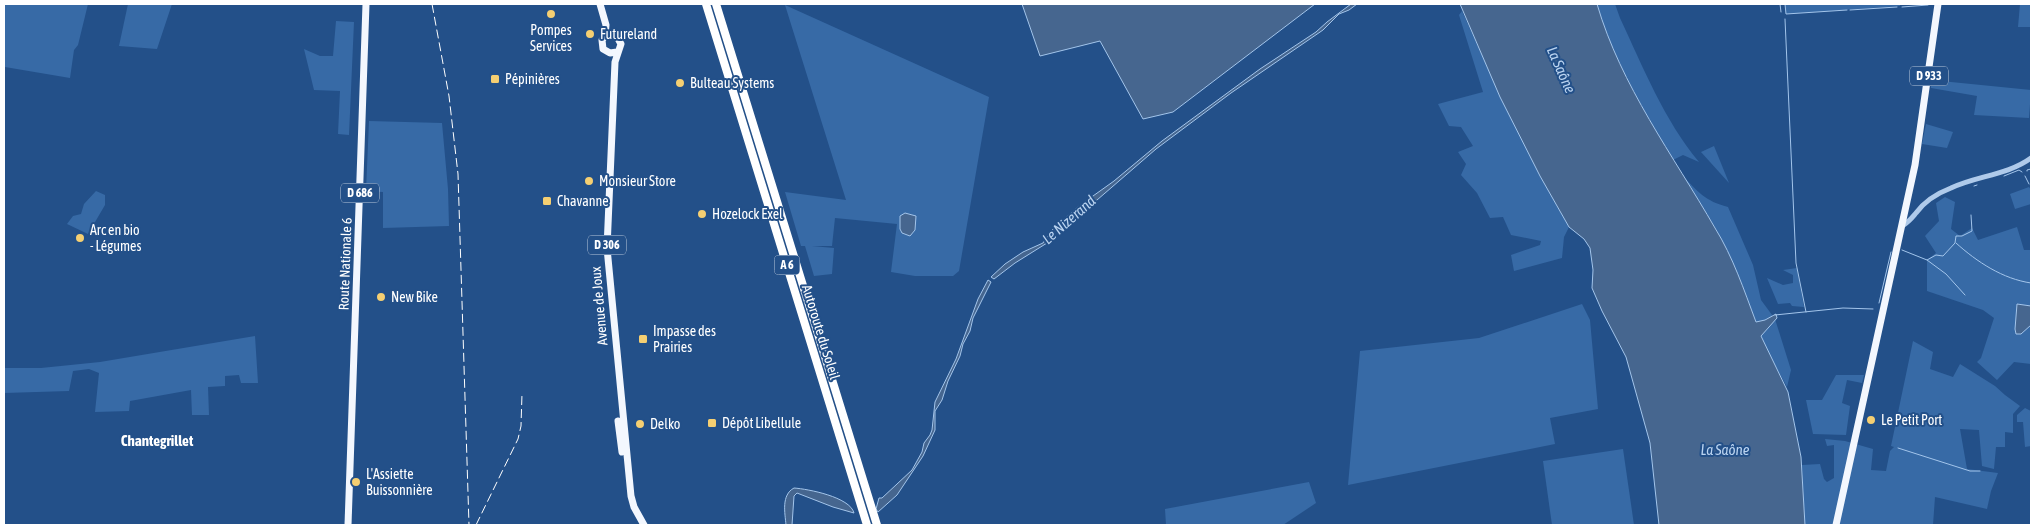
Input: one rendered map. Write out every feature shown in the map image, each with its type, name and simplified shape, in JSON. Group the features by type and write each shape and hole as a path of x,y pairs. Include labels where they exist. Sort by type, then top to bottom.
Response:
{"highway":[{"name":"Autoroute du Soleil","path":"706,4 867,525"},
{"name":"Autoroute du Soleil","path":"716,4 877,525"}],"main road":[{"name":"Route Nationale 6","path":"348,525 366,4"},
{"path":"600,4 606,26 601,46 607,53 617,52 621,46 621,41 614,34 604,4"},
{"name":"D 933","path":"1836,525 1916,158 1938,4"},
{"path":"605,36 614,34"},
{"name":"Avenue de Joux","path":"617,52 614,62 607,255 631,496 634,507 644,525"},
{"name":"Avenue de Joux","path":"607,53 611,64 603,215 604,274 620,439 628,494 638,525"}],"street":[{"path":"1902,226 1910,221 1916,212 1932,198 1951,187 2022,165 2031,158"},
{"path":"1905,214 1916,212"}],"shaded area":[{"path":"4,4 88,4 78,45 74,50 70,78 5,67"},
{"path":"128,4 172,4 157,49 119,46"},
{"path":"1597,4 1615,4 1655,93 1675,129 1699,162 1683,155 1673,160 1620,65"},
{"path":"1785,4 1900,4 1900,6 1786,14"},
{"path":"2020,4 2031,4 2031,27 2018,27"},
{"path":"785,5 989,97 959,271 953,276 915,276 891,272 897,224 835,218 832,246 812,246 834,248 832,274 814,276 805,246 801,246 785,192 846,200"},
{"path":"1462,11 1513,120 1569,227 1564,237 1562,258 1514,271 1511,255 1540,245 1541,241 1511,235 1503,217 1490,218 1477,193 1461,175 1466,164 1458,152 1473,146 1461,127 1449,126 1438,104 1483,92 1459,15"},
{"path":"336,21 354,22 349,135 338,134 340,91 314,90 304,49 320,56 333,56"},
{"path":"1931,80 2031,90 2029,118 1974,115 1977,96 1931,88"},
{"path":"369,121 442,123 448,189 449,226 383,228 383,192 366,191"},
{"path":"1926,124 1953,132 1947,148 1922,144"},
{"path":"1714,146 1729,183 1701,152"},
{"path":"1683,176 1708,199 1728,207 1753,265 1761,300 1775,319 1791,370 1787,387 1766,349 1740,279 1716,229"},
{"path":"2029,187 2031,190 2031,204 2015,209 2010,194"},
{"path":"96,191 105,195 105,205 88,234 67,224 73,216 81,214 84,204"},
{"path":"1945,197 1955,202 1951,229 1960,236 1972,228 1978,240 2017,227 2024,250 2031,250 2031,364 2014,362 1997,380 1977,362 1981,358 1994,318 1983,310 1927,291 1927,260 1936,253 1925,236 1939,221 1936,203"},
{"path":"1797,268 1804,307 1792,306 1790,303 1778,304 1767,278 1783,285 1793,283 1793,275 1783,270"},
{"path":"1582,304 1590,320 1598,409 1550,418 1555,444 1348,485 1360,351 1479,338"},
{"path":"255,336 258,383 241,383 239,375 225,376 225,386 208,387 209,415 192,415 191,390 130,401 129,411 95,412 99,373 89,369 73,371 69,391 4,393 4,368 41,368 100,362"},
{"path":"1913,341 1933,352 1930,369 1953,377 1960,364 1995,386 2020,406 2013,414 2013,433 2005,432 2005,447 1996,447 1994,469 1982,466 1979,430 1960,429 1967,469 1998,473 1987,509 1935,497 1933,525 1805,525 1802,465 1820,464 1824,479 1827,482 1834,478 1834,445 1827,446 1825,439 1845,441 1873,449 1871,470 1886,471 1890,451 1894,447 1891,446"},
{"path":"1836,375 1864,375 1862,383 1847,380 1842,403 1850,406 1846,435 1813,434 1806,400 1822,400"},
{"path":"2025,408 2031,411 2031,446 2025,447 2023,422 2017,422 2017,415"},
{"path":"1623,449 1634,525 1552,525 1543,461"},
{"path":"1309,482 1316,503 1283,525 1166,525 1165,509"}],"water":[{"path":"1022,4 1315,4 1173,112 1143,119 1100,41 1040,56"},
{"name":"Le Nizerand","path":"1351,4 1357,4 1339,14 1323,30 1231,93 1156,149 1097,200 1057,229 1047,243 994,279 991,277 1005,264 1023,252 1043,243 1053,229 1079,206 1114,181 1162,141 1260,69 1316,32"},
{"name":"La Saône","path":"1460,4 1597,4 1607,34 1634,92 1727,250 1756,322 1776,314 1777,318 1761,336 1788,392 1801,457 1805,525 1659,525 1650,443 1626,357 1592,288 1593,270 1590,248 1584,239 1569,227 1540,176 1500,97"},
{"path":"905,213 916,216 915,230 910,236 902,233 900,229 900,216"},
{"path":"988,280 991,282 973,318 960,356 948,381 942,400 935,411 935,430 923,456 897,495 878,512 876,509 879,498 882,498 912,470 922,452 924,443 932,430 935,402 956,359 978,299"},
{"path":"2017,304 2031,306 2031,325 2021,334 2016,334 2015,329"},
{"path":"794,488 818,492 837,498 851,507 854,513 797,493 794,496 792,525 786,525 785,500"}],"waterway":[{"path":"1780,4 1781,12"},
{"path":"1785,4 1786,14 1847,10"},
{"path":"1902,7 1928,5"},
{"path":"1850,10 1897,7"},
{"path":"1785,19 1796,263 1806,312"},
{"path":"2027,171 2031,169"},
{"path":"2004,176 2019,170 2022,172"},
{"path":"2025,176 2029,184"},
{"path":"1902,250 1927,260 1936,255 1943,256 1955,243 1956,236 1962,236 1972,231 1971,215"},
{"path":"1956,243 1991,269 2010,278 2031,283"},
{"path":"1879,303 1891,252"},
{"path":"1927,260 1946,274 1965,295"},
{"path":"1775,315 1843,308 1873,309"},
{"path":"1898,448 1970,471 1980,471"}],"railway":[{"path":"432,4 449,96 458,174 469,525"},
{"path":"476,525 518,439 521,426 522,394"}],"place":[{"name":"Pompes Services","path":"551,14"},
{"name":"Futureland","path":"590,34"},
{"name":"Pépinières","path":"495,79"},
{"name":"Bulteau Systems","path":"680,83"},
{"name":"Monsieur Store","path":"589,181"},
{"name":"Chavanne","path":"547,201"},
{"name":"Hozelock Exel","path":"702,214"},
{"name":"Arc en bio - Légumes","path":"80,238"},
{"name":"New Bike","path":"381,297"},
{"name":"Impasse des Prairies","path":"643,339"},
{"name":"Le Petit Port","path":"1871,420"},
{"name":"Dépôt Libellule","path":"712,423"},
{"name":"Delko","path":"640,424"},
{"name":"L'Assiette Buissonnière","path":"356,482"}],"district":[{"name":"Chantegrillet","path":"157,441"}]}
